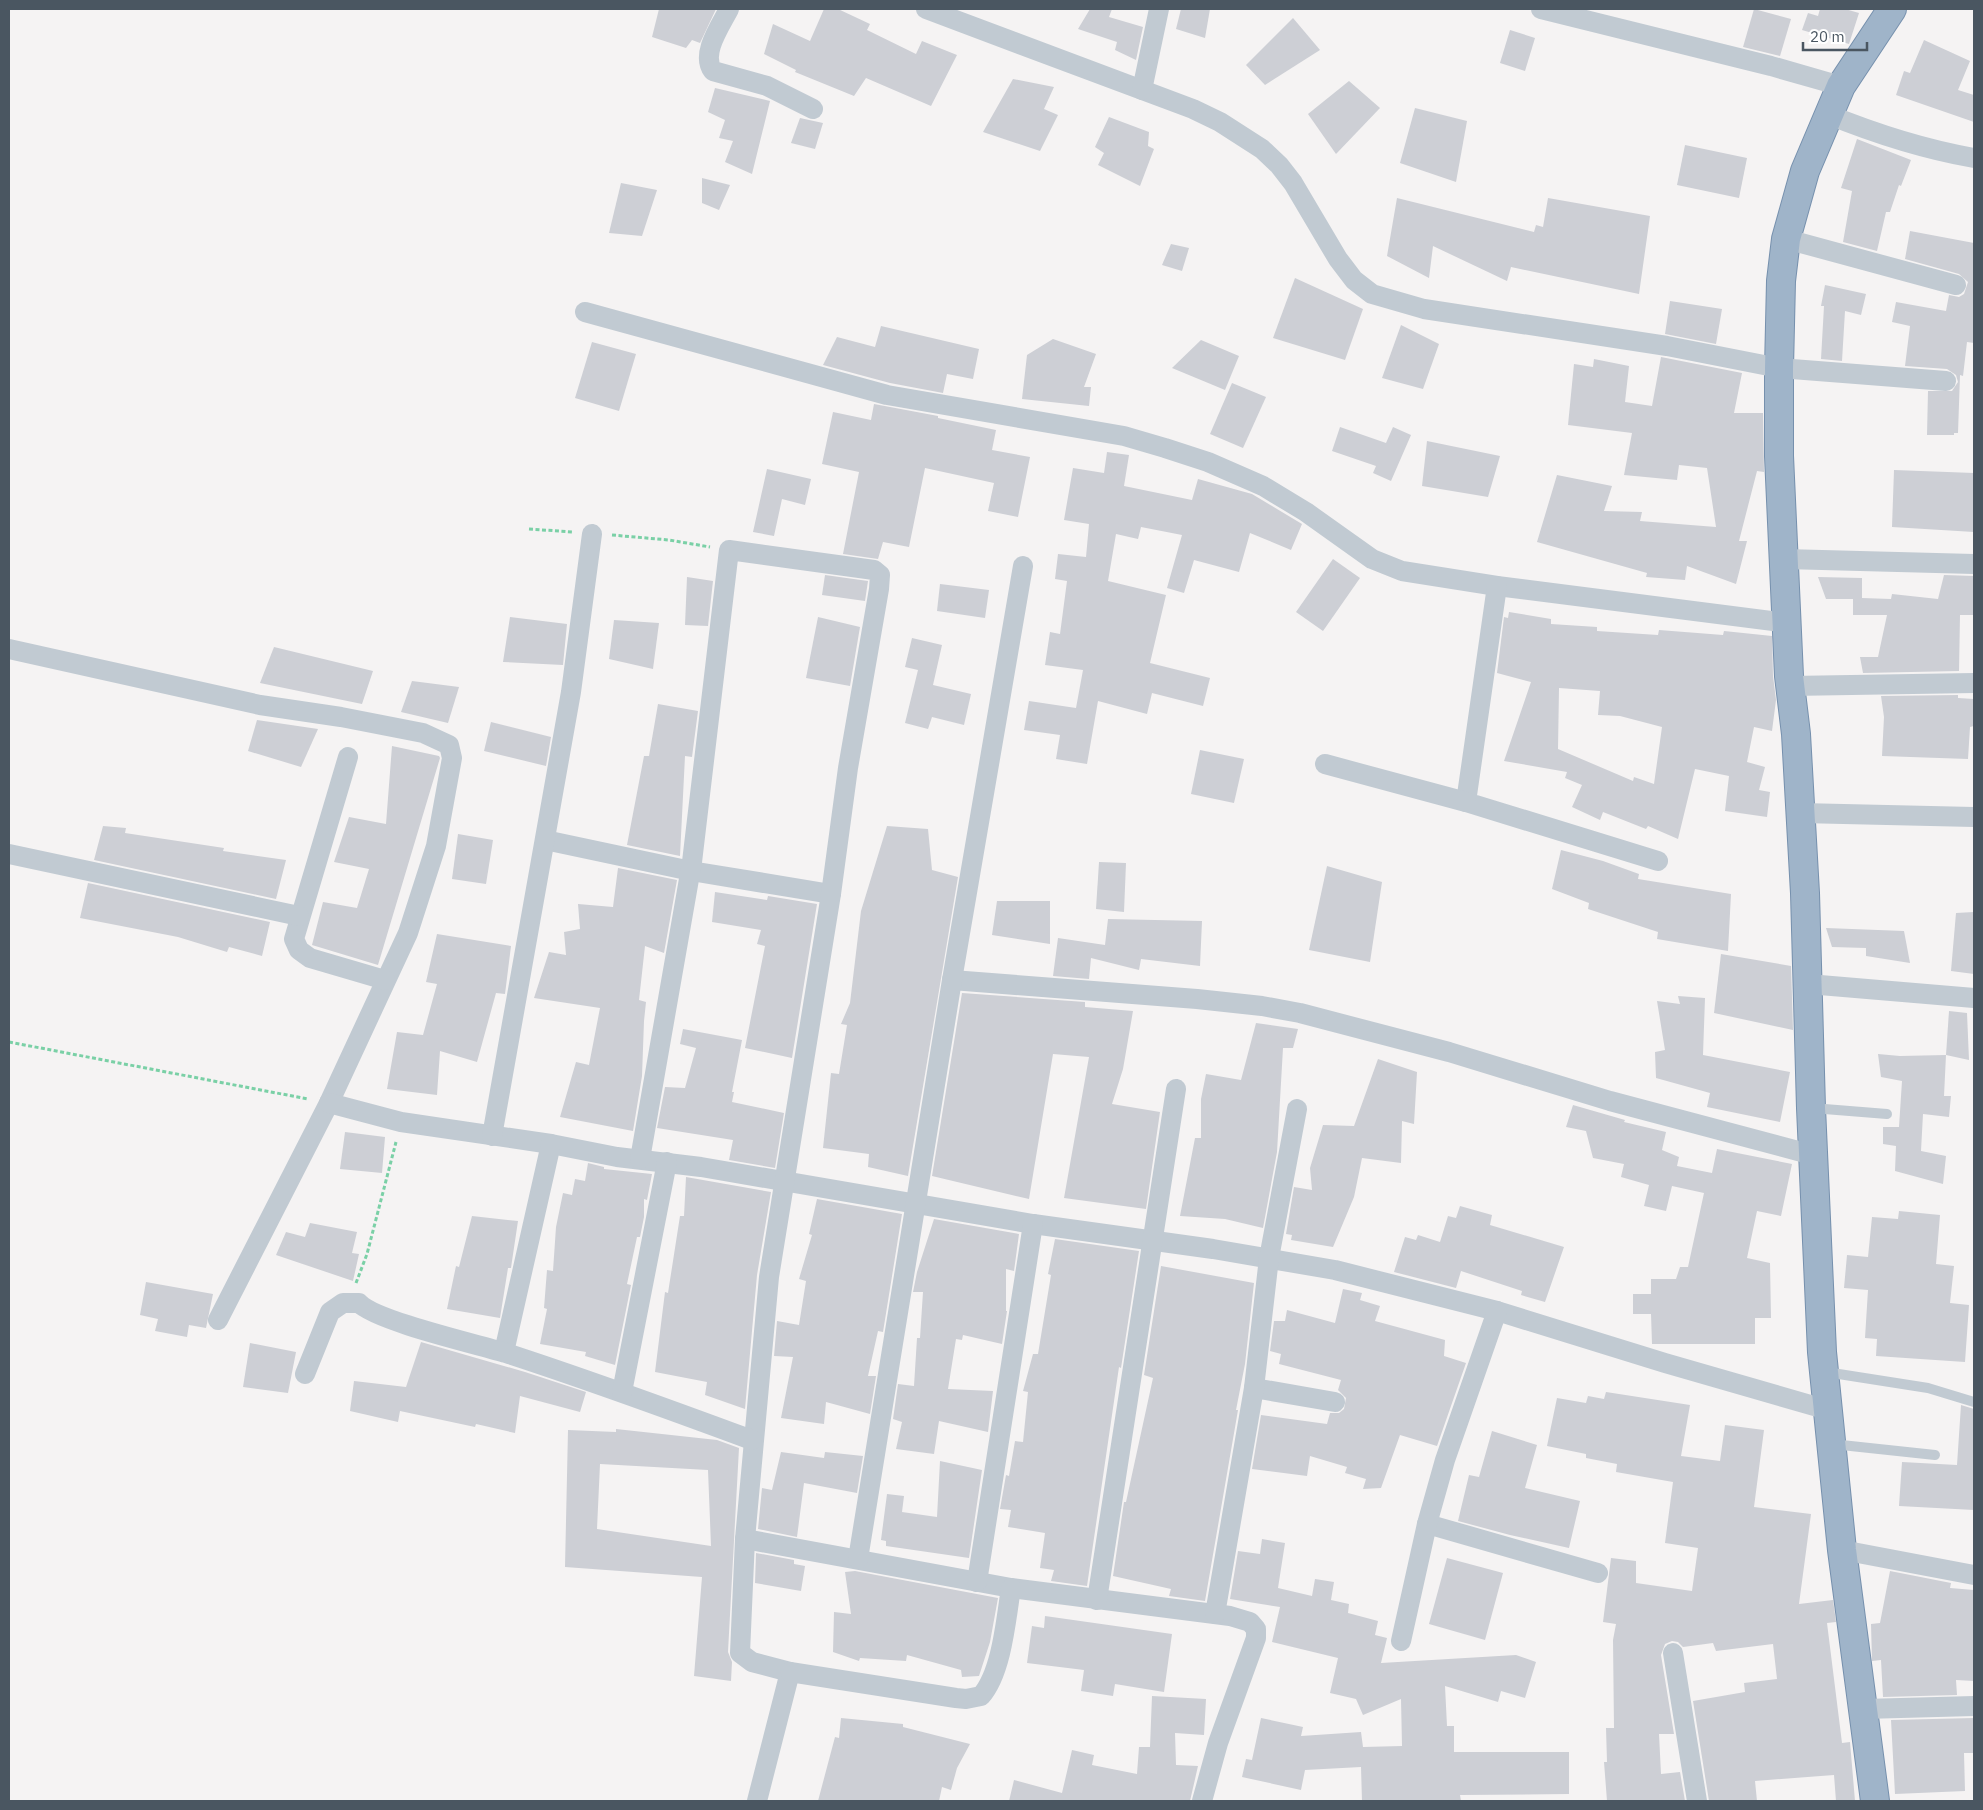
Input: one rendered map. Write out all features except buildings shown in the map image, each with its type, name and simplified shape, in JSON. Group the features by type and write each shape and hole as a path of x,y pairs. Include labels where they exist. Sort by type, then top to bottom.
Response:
{"highway":[{"path":"1875,1801 1842,1550 1825,1372 1811,1108 1806,894 1796,734 1790,686 1779,456 1779,368 1781,281 1786,239 1805,171 1827,114 1841,86 1892,9"}],"street":[{"path":"729,9 709,55 709,64 713,71 767,86 813,109"},
{"path":"926,9 1193,109 1220,122 1262,149 1279,165 1294,183 1338,259 1354,280 1372,294 1424,309 1667,346 1779,368 1946,381"},
{"path":"1142,90 1159,9"},
{"path":"1541,9 1772,66 1841,86"},
{"path":"1827,114 1880,135 1939,152 1974,158"},
{"path":"1786,239 1956,285"},
{"path":"585,312 710,344 887,395 1124,436 1149,443 1208,462 1263,486 1306,512 1378,562 1402,571 1497,586 1788,623"},
{"path":"492,1136 570,692 592,534"},
{"path":"640,1160 690,870 730,550 859,566 874,570 880,574 868,664 848,768 831,894 783,1181 770,1277 752,1440 740,1654 752,1662 790,1672 956,1698 966,1699 981,1696 990,1681 1000,1651 1011,1588"},
{"path":"1784,559 1974,564"},
{"path":"858,1559 952,980 1023,566"},
{"path":"1466,802 1497,586"},
{"path":"9,649 260,705 422,733 449,745 452,758 436,846 408,933 329,1103 218,1320"},
{"path":"1790,686 1974,683"},
{"path":"348,757 328,828 299,916 294,939 304,954 385,980"},
{"path":"1325,764 1466,802 1658,861"},
{"path":"1800,813 1974,817"},
{"path":"545,840 690,870 831,894"},
{"path":"9,854 299,916"},
{"path":"952,980 1197,999 1262,1006 1300,1013 1449,1052 1610,1101 1813,1154"},
{"path":"1808,984 1974,998"},
{"path":"1097,1600 1176,1089"},
{"path":"329,1103 401,1122 551,1144 640,1160 667,1162 1033,1224 1269,1258 1344,1272 1497,1311 1682,1369 1828,1410"},
{"path":"1215,1614 1254,1388 1269,1258 1297,1109"},
{"path":"504,1352 551,1144"},
{"path":"622,1392 667,1162"},
{"path":"977,1582 1033,1224"},
{"path":"305,1374 330,1312 343,1303 360,1303 369,1311 504,1352 622,1392 752,1440"},
{"path":"1402,1641 1427,1524 1445,1460 1497,1311"},
{"path":"1254,1388 1335,1402"},
{"path":"1427,1524 1598,1573"},
{"path":"745,1539 1011,1588 1215,1614 1250,1622 1257,1633 1248,1665 1218,1743 1202,1801"},
{"path":"1842,1550 1974,1575"},
{"path":"1673,1653 1697,1801"},
{"path":"757,1801 790,1672"},
{"path":"1864,1709 1974,1706"}],"lane":[{"path":"1811,1108 1887,1114"},
{"path":"1825,1372 1928,1388 1974,1402"},
{"path":"1831,1444 1935,1455"}],"path":[{"path":"529,529 669,540 730,550"},
{"path":"9,1042 329,1103"},
{"path":"360,1303 355,1290 356,1283 367,1254 401,1122"}]}
